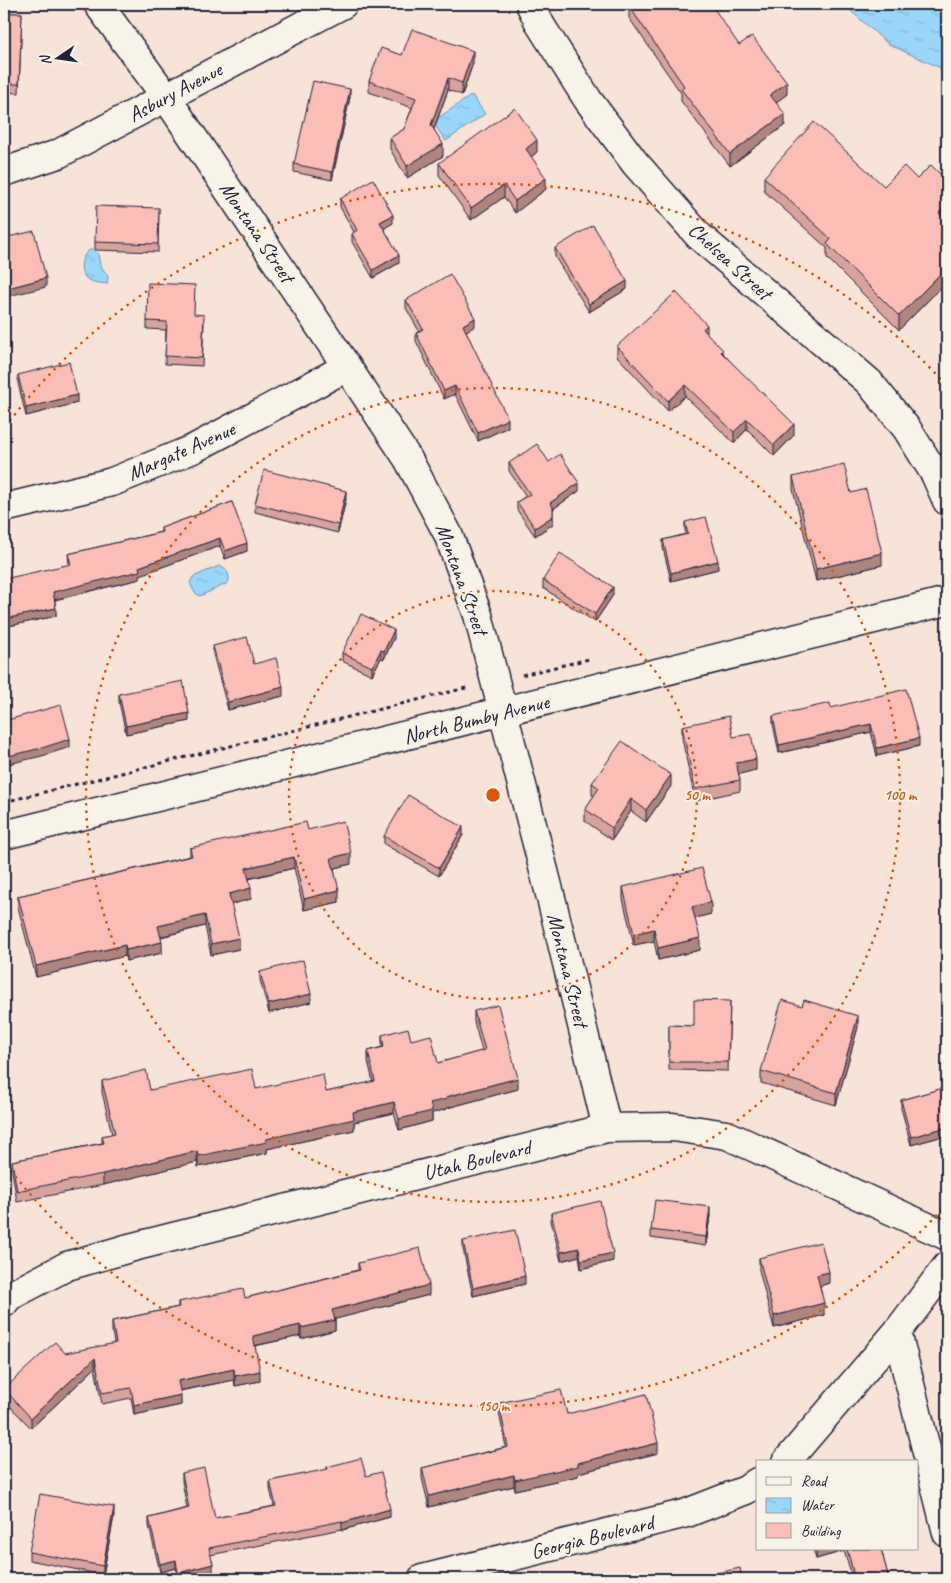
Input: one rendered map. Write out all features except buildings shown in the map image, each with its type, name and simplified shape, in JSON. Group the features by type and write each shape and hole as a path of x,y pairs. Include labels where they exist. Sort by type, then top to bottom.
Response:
{"street":[{"name":"Montana Street","path":"98,4 166,97 408,459 448,534 478,615 504,712 607,1128"},
{"name":"Asbury Avenue","path":"4,172 58,154 343,4"},
{"name":"Chelsea Street","path":"530,4 541,26 588,100 635,164 699,236 869,382 907,429 935,474 947,501"},
{"name":"Margate Avenue","path":"4,508 112,482 194,449 347,367"},
{"name":"North Bumby Avenue","path":"4,835 947,601"},
{"name":"Utah Boulevard","path":"4,1303 8,1297 77,1263 133,1247 607,1128 673,1127 727,1135 947,1236"},
{"path":"788,1460 897,1332 947,1266"},
{"path":"897,1332 947,1533"},
{"name":"Georgia Boulevard","path":"422,1579 687,1513 746,1490 756,1483"}],"path":[{"path":"4,802 472,686"}],"water":[{"path":"843,4 947,4 947,71 888,44"},
{"path":"472,95 485,114 446,141 434,124 435,120"},
{"path":"92,249 98,254 100,265 108,276 107,284 89,280 82,272 83,258"},
{"path":"219,566 228,573 228,583 200,596 195,593 190,583 193,577"}]}
